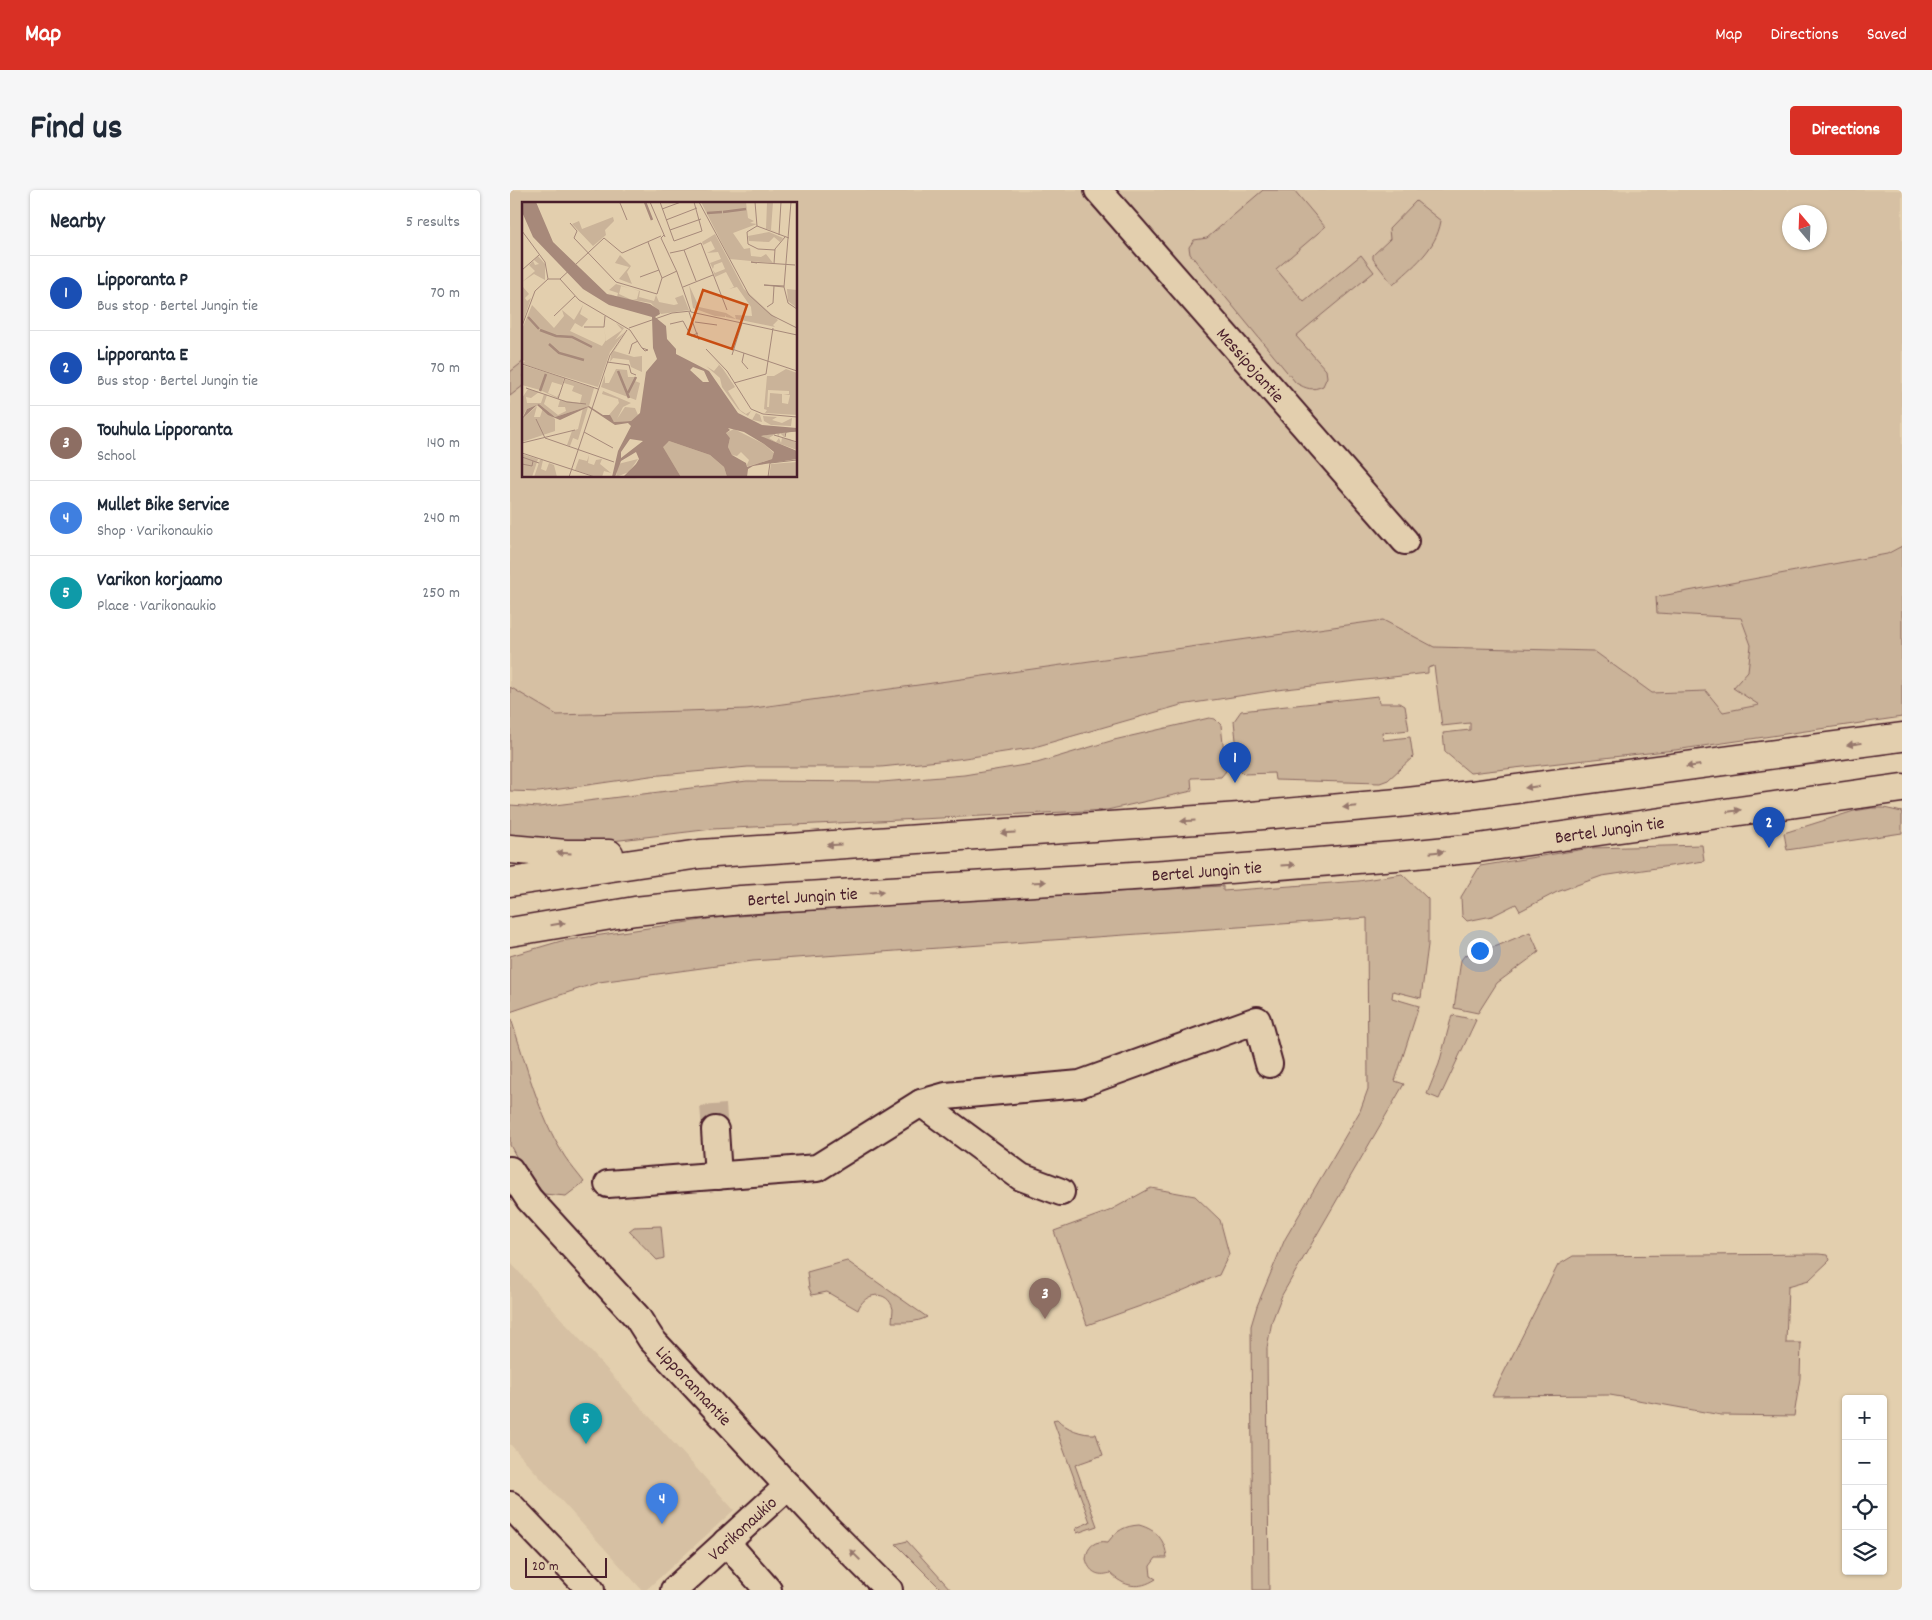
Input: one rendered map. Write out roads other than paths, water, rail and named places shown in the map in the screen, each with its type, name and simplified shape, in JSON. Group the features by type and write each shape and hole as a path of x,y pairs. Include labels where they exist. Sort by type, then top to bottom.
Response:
{"main road":[{"path":"510,849 566,854 700,854 1240,817 1471,795 1902,737"},
{"name":"Bertel Jungin tie","path":"510,932 634,911 741,900 1175,874 1478,848 1902,788"},
{"path":"510,882 700,854"}],"street":[{"name":"Messipojantie","path":"1098,190 1405,541"},
{"path":"608,1184 817,1168 920,1103 946,1096 1080,1084 1257,1020 1269,1064"},
{"path":"920,1103 1022,1177 1061,1192"},
{"path":"715,1130 718,1176"},
{"name":"Lipporannantie","path":"510,1170 529,1199 636,1317 651,1340 889,1590"},
{"name":"Varikonaukio","path":"674,1590 788,1486"},
{"path":"513,1514 591,1590"},
{"path":"726,1542 768,1590"}],"tunnel":[{"path":"713,1105 715,1130"}],"place":[{"name":"Lipporanta P","path":"1235,783"},
{"name":"Lipporanta E","path":"1769,848"},
{"name":"Touhula Lipporanta","path":"1045,1319"},
{"name":"Varikon korjaamo","path":"586,1444"},
{"name":"Mullet Bike Service","path":"662,1524"}]}
